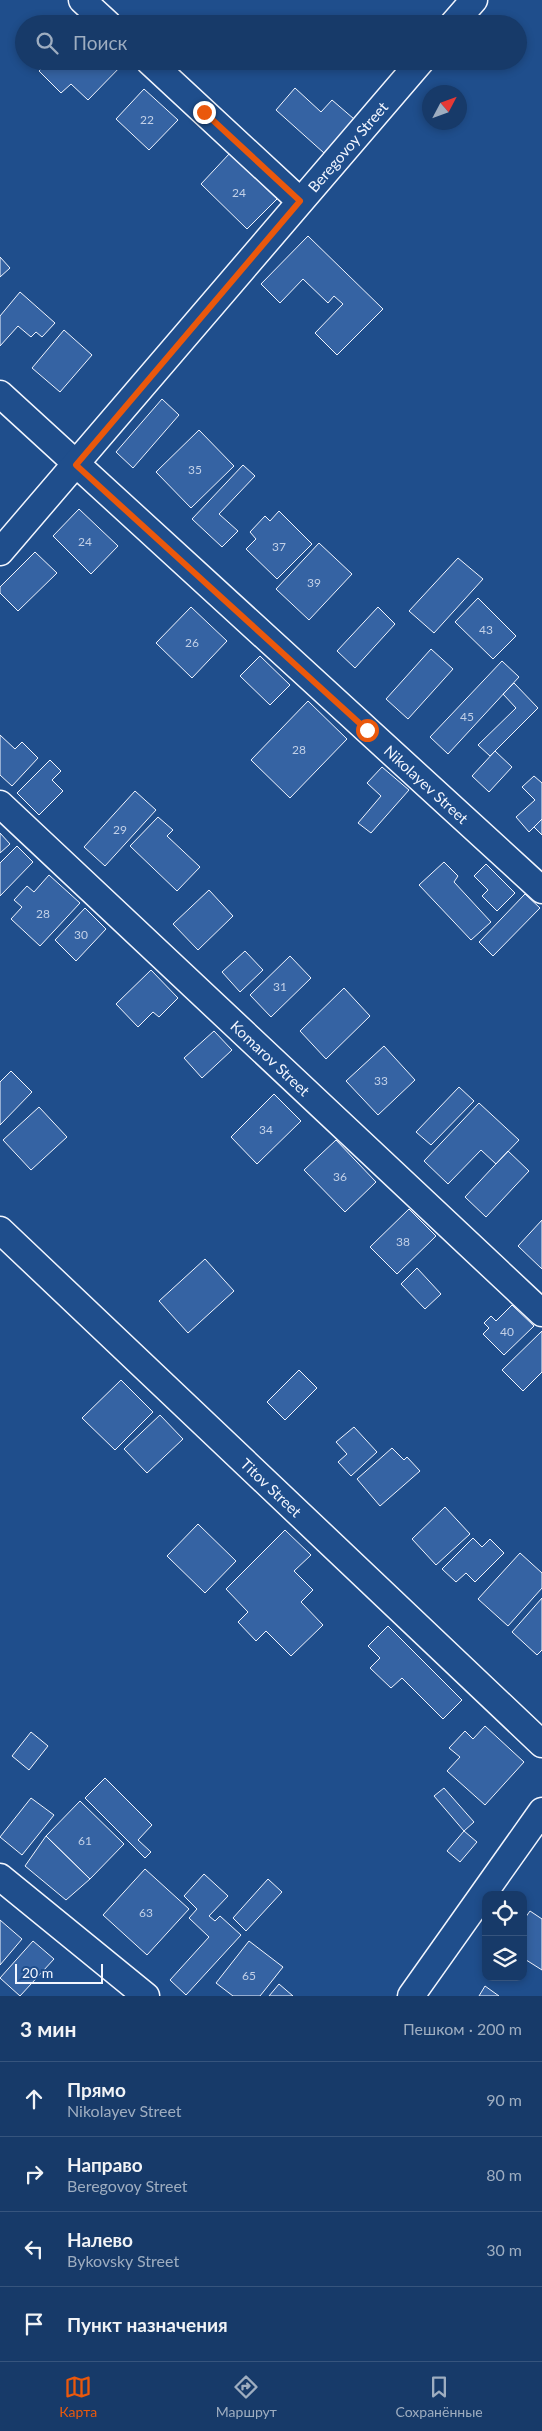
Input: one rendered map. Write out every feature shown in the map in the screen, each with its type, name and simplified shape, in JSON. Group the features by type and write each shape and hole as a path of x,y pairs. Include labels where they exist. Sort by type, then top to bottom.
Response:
{"street":[{"path":"82,0 98,15"},
{"path":"461,15 474,0"},
{"path":"159,70 300,201"},
{"name":"Beregovoy Street","path":"0,552 413,70"},
{"name":"Nikolayev Street","path":"0,394 542,890"},
{"name":"Komarov Street","path":"0,804 542,1312"},
{"name":"Titov Street","path":"0,1230 542,1744"},
{"path":"411,1996 542,1811"},
{"path":"0,1877 146,1996"}],"building":[{"path":"117,70 88,100 71,84 61,93 39,71"},
{"path":"295,88 321,112 332,100 354,119 324,153 276,110"},
{"path":"144,89 178,120 149,150 116,119"},
{"path":"230,153 277,199 247,229 201,184"},
{"path":"308,236 383,309 337,355 315,333 343,304 334,296 328,303 303,279 280,303 261,284"},
{"path":"0,257 10,268 0,277"},
{"path":"20,292 55,323 42,337 36,332 31,337 18,326 0,346 0,316"},
{"path":"64,330 92,355 60,392 32,368"},
{"path":"162,399 179,415 133,468 116,452"},
{"path":"199,430 234,466 191,508 156,472"},
{"path":"243,465 255,476 219,514 238,531 222,547 192,519"},
{"path":"79,509 118,546 91,574 53,536"},
{"path":"279,511 312,544 277,579 246,549 256,539 250,532 265,516 270,521"},
{"path":"319,543 352,574 309,620 276,589"},
{"path":"35,552 57,573 18,611 0,593 0,587"},
{"path":"458,558 483,579 434,633 409,611"},
{"path":"478,598 516,636 493,659 455,622"},
{"path":"191,607 227,641 192,678 156,643"},
{"path":"378,607 395,624 355,668 337,651"},
{"path":"431,649 453,669 408,719 386,699"},
{"path":"260,656 290,685 270,705 240,676"},
{"path":"502,661 519,677 448,754 430,737"},
{"path":"514,683 538,708 490,756 478,745 516,708 503,694"},
{"path":"308,701 347,739 290,798 251,760"},
{"path":"0,735 15,749 22,742 38,758 12,786 0,775"},
{"path":"495,751 512,767 489,792 472,776"},
{"path":"50,760 61,771 52,780 63,791 39,815 17,793"},
{"path":"382,767 409,790 371,833 358,823 381,796 367,783"},
{"path":"534,776 542,783 542,819 529,832 516,817 535,800 522,787"},
{"path":"135,791 156,810 105,866 84,847"},
{"path":"158,817 173,830 167,836 200,867 177,891 130,846"},
{"path":"542,819 542,835 534,827"},
{"path":"0,833 10,844 0,853"},
{"path":"17,846 33,862 0,896 0,863"},
{"path":"444,862 458,876 454,882 491,922 471,940 419,885"},
{"path":"486,864 515,893 497,911 482,896 488,890 474,876"},
{"path":"49,875 80,903 40,946 11,919 22,907 14,900 27,886 34,892"},
{"path":"209,890 233,916 198,950 173,924"},
{"path":"525,894 540,908 493,956 479,942"},
{"path":"85,908 106,929 76,961 55,940"},
{"path":"245,951 263,970 240,992 222,972"},
{"path":"290,956 311,978 271,1017 250,995"},
{"path":"151,970 178,998 159,1017 153,1012 138,1027 116,1004"},
{"path":"344,988 370,1016 326,1059 300,1031"},
{"path":"214,1031 232,1050 202,1078 184,1058"},
{"path":"384,1046 415,1080 378,1115 346,1081"},
{"path":"11,1071 32,1092 0,1125 0,1082"},
{"path":"459,1087 474,1101 431,1145 416,1132"},
{"path":"274,1094 301,1121 257,1164 231,1137"},
{"path":"479,1103 519,1140 496,1164 481,1150 448,1184 424,1161"},
{"path":"39,1107 67,1137 31,1170 3,1140"},
{"path":"336,1140 376,1182 345,1212 304,1170"},
{"path":"508,1151 529,1171 486,1217 465,1197"},
{"path":"409,1209 436,1236 397,1274 370,1247"},
{"path":"542,1220 542,1269 518,1246"},
{"path":"205,1259 234,1291 188,1333 159,1301"},
{"path":"417,1268 441,1294 425,1309 401,1284"},
{"path":"512,1305 534,1326 504,1355 483,1334 489,1328 484,1323 491,1316 496,1321"},
{"path":"542,1331 542,1372 523,1391 502,1370"},
{"path":"299,1370 317,1388 285,1420 267,1402"},
{"path":"121,1380 153,1412 115,1450 82,1418"},
{"path":"160,1415 183,1439 147,1473 124,1449"},
{"path":"354,1427 377,1452 351,1476 338,1462 347,1454 336,1442"},
{"path":"392,1448 404,1460 407,1457 420,1471 380,1506 357,1479"},
{"path":"445,1507 470,1534 436,1565 412,1539"},
{"path":"198,1524 236,1561 205,1593 167,1556"},
{"path":"285,1530 311,1555 294,1571 313,1590 301,1602 323,1625 291,1656 266,1631 256,1641 238,1622 248,1612 226,1589"},
{"path":"473,1538 482,1547 490,1539 504,1553 475,1582 466,1573 456,1582 442,1569"},
{"path":"520,1553 542,1573 542,1588 508,1626 478,1599"},
{"path":"542,1598 542,1650 537,1655 512,1632"},
{"path":"388,1626 462,1700 443,1719 402,1678 391,1688 370,1668 380,1658 368,1646"},
{"path":"485,1726 524,1762 485,1805 447,1771 460,1757 449,1748 465,1731 473,1739"},
{"path":"31,1732 48,1746 29,1770 12,1756"},
{"path":"105,1778 152,1825 138,1840 151,1852 145,1858 85,1798"},
{"path":"444,1788 474,1822 464,1831 434,1796"},
{"path":"31,1798 54,1815 22,1855 0,1837"},
{"path":"80,1801 124,1844 90,1879 46,1836"},
{"path":"464,1831 477,1842 460,1862 447,1851"},
{"path":"46,1836 90,1879 66,1900 25,1866"},
{"path":"145,1869 189,1909 147,1955 103,1915"},
{"path":"204,1874 228,1896 209,1916 215,1921 220,1916 241,1935 186,1995 170,1980 209,1937 189,1918 197,1909 184,1896"},
{"path":"268,1879 282,1892 246,1931 233,1918"},
{"path":"530,1911 542,1919 542,1970 527,1961 527,1915"},
{"path":"0,1920 22,1939 0,1965"},
{"path":"33,1941 54,1959 20,1996 0,1978"},
{"path":"249,1941 283,1967 260,1996 233,1996 216,1983"},
{"path":"279,1984 293,1996 269,1996"},
{"path":"485,1986 499,1996 479,1996"}],"route":[{"path":"204,112 300,201 76,465 367,730"}]}
